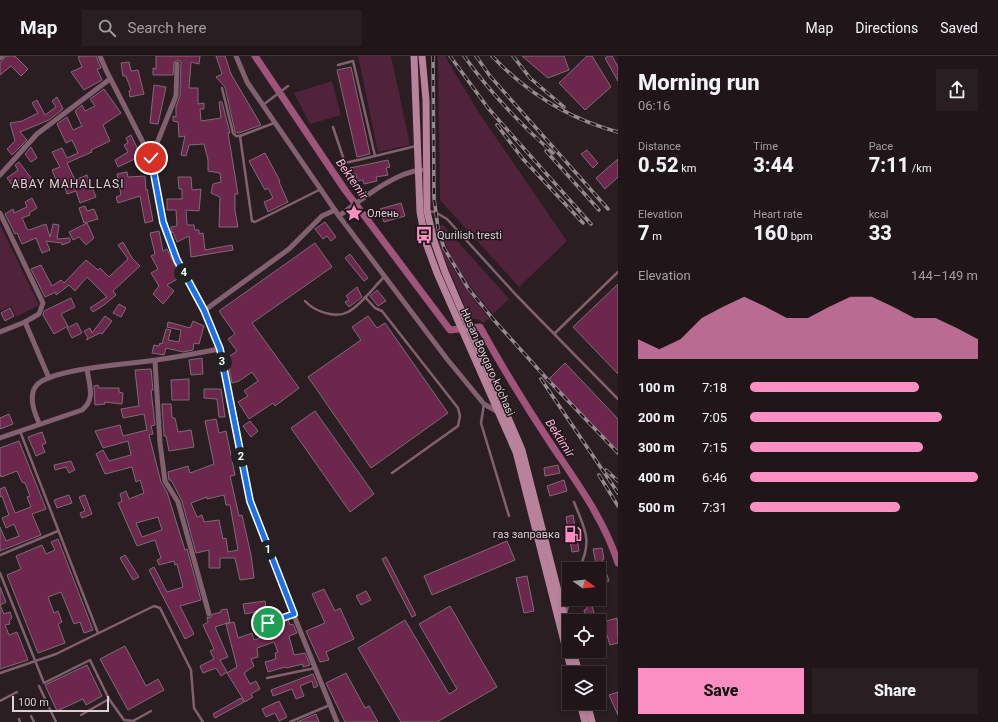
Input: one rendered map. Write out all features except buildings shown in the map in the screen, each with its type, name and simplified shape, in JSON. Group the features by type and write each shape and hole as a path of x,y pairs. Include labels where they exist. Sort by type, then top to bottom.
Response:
{"main road":[{"name":"Husan Boyqaro ko'chasi","path":"414,56 418,170 431,258 460,316 498,412 516,452 570,666"},
{"name":"Husan Boyqaro ko'chasi","path":"422,56 426,100 426,170 423,211"},
{"name":"Husan Boyqaro ko'chasi","path":"469,339 522,450 564,614"},
{"path":"582,710 585,722"},
{"path":"589,710 592,722"}],"street":[{"path":"100,56 110,79 151,158 163,222 177,260 204,310 220,349 250,501 315,668 338,722"},
{"path":"236,56 247,82 322,189 339,216 447,359 484,404 498,412"},
{"path":"151,158 176,96 177,64"},
{"path":"0,175 37,134 110,79"},
{"path":"339,216 370,194 404,175 418,170 426,170"},
{"path":"204,310 289,249 322,216 335,210"},
{"path":"0,213 43,303 40,314 25,322 2,331 0,324"},
{"path":"25,322 49,378"},
{"path":"39,423 35,415 31,394 36,384 49,378 72,371 120,363 155,361 220,349"},
{"path":"155,361 161,450 165,481 178,502 209,614"},
{"path":"0,438 39,423 82,410 89,404 91,396 87,369"}],"lane":[{"path":"338,65 353,61 375,156"},
{"path":"263,105 288,86"},
{"path":"222,88 233,133 236,136 240,136 275,123"},
{"path":"333,127 345,163 418,145"},
{"path":"240,136 252,221 255,222 322,189"},
{"path":"423,211 435,212 447,219 618,398"},
{"path":"555,333 618,272"},
{"path":"305,301 312,308 331,314 348,312 385,276"},
{"path":"365,297 375,308 382,312 458,408 460,416 458,426 392,473"},
{"path":"484,404 481,423 509,516"},
{"path":"20,430 98,633"},
{"path":"574,502 588,542 582,562"},
{"path":"0,554 58,531"},
{"path":"0,573 44,683 90,660 109,699 124,720 133,721 152,711"},
{"path":"0,673 34,660 56,654 154,606 160,608 190,670 194,708 203,722"},
{"path":"268,623 294,614"},
{"path":"267,678 315,668"},
{"path":"39,686 56,722"},
{"path":"0,701 17,692"},
{"path":"81,715 109,699"},
{"path":"290,722 330,705"},
{"path":"31,716 34,722"}],"shaded area":[{"path":"358,56 391,56 410,145 378,152"},
{"path":"438,56 445,56 479,113 567,241 519,287 440,200"},
{"path":"332,81 341,115 310,124 294,93"},
{"path":"0,225 39,305 16,317 11,306 0,311"},
{"path":"443,225 509,299 493,314 469,284 454,262 444,239 440,227"},
{"path":"435,229 451,265 473,298 489,318 484,323 478,319 471,319 442,253"}],"waterway":[{"name":"Bektemir","path":"255,56 345,190 450,330 480,327 523,401 598,516 618,563"}],"railway":[{"path":"433,56 434,198 438,228 444,248 468,288 493,319 548,380 618,453"},
{"path":"450,56 488,108 591,224"},
{"path":"464,56 506,107 553,153"},
{"path":"476,56 490,76 608,209"},
{"path":"492,56 520,82 550,103 583,120 618,132"},
{"path":"513,56 530,78 564,107"},
{"path":"497,125 523,159 583,223"},
{"path":"546,151 599,210"},
{"path":"541,379 618,493"},
{"path":"606,470 618,481"},
{"path":"599,475 618,506"}],"place":[{"name":"Олень","path":"354,213"},
{"name":"Qurilish tresti","path":"424,235"},
{"name":"газ заправка","path":"573,534"}],"district":[{"name":"ABAY MAHALLASI","path":"68,184"}],"route":[{"path":"151,158 153,162 163,222 177,260 204,310 220,349 250,501 294,614 268,623"}],"water label":[{"name":"Bektimir","path":"560,438"}]}
